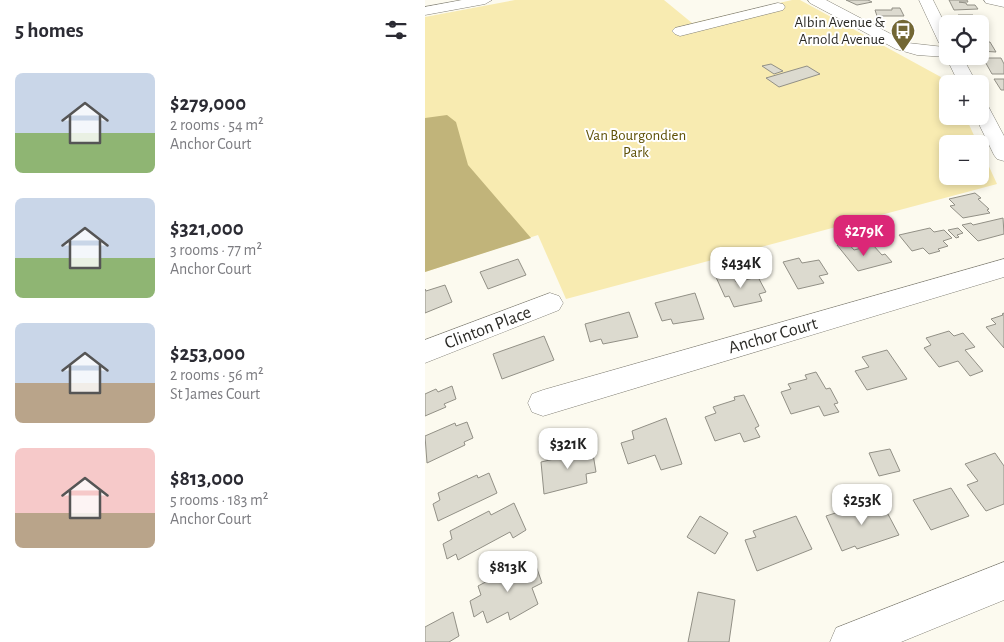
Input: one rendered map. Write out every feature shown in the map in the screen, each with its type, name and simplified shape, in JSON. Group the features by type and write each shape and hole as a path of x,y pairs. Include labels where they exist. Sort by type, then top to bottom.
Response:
{"street":[{"path":"425,11 485,0"},
{"path":"815,0 902,46 917,50 939,51"},
{"path":"926,0 939,27"},
{"path":"991,0 1004,4"},
{"path":"680,31 778,7"},
{"path":"989,125 1004,155"},
{"name":"Anchor Court","path":"543,403 1004,268"},
{"name":"Clinton Place","path":"425,352 550,303"},
{"path":"850,642 1004,581"}],"green space":[{"name":"Van Bourgondien Park","path":"515,0 664,0 692,23 792,0 800,0 939,76 939,125 969,125 974,135 939,135 939,185 989,185 989,167 997,184 566,299 538,235 425,272 425,17"}],"shaded area":[{"path":"447,115 456,122 468,165 531,238 425,272 425,118"}],"building":[{"path":"846,0 868,0 872,2 857,5"},
{"path":"949,0 967,0 968,2 959,2 975,5 978,9 954,10"},
{"path":"892,8 900,8 904,16 877,16 875,10 892,10"},
{"path":"989,42 990,42 996,52 989,52"},
{"path":"989,58 1001,58 1004,64 1004,74 992,74 987,65 989,65"},
{"path":"771,64 783,71 774,74 762,66"},
{"path":"807,66 820,74 779,87 766,78"},
{"path":"994,79 1004,79 1004,90 1001,90"},
{"path":"975,193 981,198 978,199 989,209 987,210 990,213 963,218 950,206 955,205 949,199"},
{"path":"1003,218 1004,234 978,241 962,225 971,223 973,225"},
{"path":"930,228 934,232 944,230 952,238 943,241 948,246 938,249 940,251 929,254 923,248 912,251 899,235"},
{"path":"958,228 963,233 957,235 959,237 956,238 948,230"},
{"path":"847,242 854,250 873,245 892,262 858,271 837,245"},
{"path":"799,258 802,263 819,260 828,274 819,276 824,283 798,289 783,262"},
{"path":"518,259 526,275 488,289 480,272"},
{"path":"731,271 736,282 758,277 766,292 759,294 762,301 734,307 729,296 725,297 715,275"},
{"path":"445,285 452,302 425,313 425,289 426,291"},
{"path":"695,293 704,319 673,324 671,319 662,321 655,303"},
{"path":"629,312 638,337 603,344 601,339 590,342 585,324"},
{"path":"1004,313 1004,348 986,327 996,324 991,319"},
{"path":"949,331 954,336 963,333 975,347 965,350 983,371 970,376 958,361 939,367 924,348 931,345 926,338"},
{"path":"544,336 554,360 502,379 493,354"},
{"path":"887,350 907,379 867,390 855,371 869,367 862,357"},
{"path":"816,372 826,389 830,388 838,403 834,404 839,412 824,416 819,406 791,414 781,392 791,389 788,384 807,379 805,375"},
{"path":"452,386 456,399 444,404 446,407 425,416 425,394 436,389 438,392"},
{"path":"744,395 759,426 755,428 760,437 744,442 740,433 715,441 705,417 716,413 713,407 735,400 734,397"},
{"path":"666,418 682,464 661,470 655,455 628,464 621,443 634,439 632,431"},
{"path":"467,422 473,438 464,442 465,445 427,463 425,436 455,423 456,426"},
{"path":"591,442 596,472 586,474 587,483 544,494 541,462 576,454 575,446"},
{"path":"890,449 900,471 879,476 869,453"},
{"path":"995,453 1004,466 1004,504 986,511 967,485 978,481 965,464"},
{"path":"489,473 497,493 438,521 433,504 440,500 438,493 477,475 478,478"},
{"path":"951,488 969,516 931,530 913,500"},
{"path":"880,499 899,535 857,549 855,546 842,551 826,516"},
{"path":"514,503 526,530 513,538 510,532 458,560 456,554 447,559 443,544 452,539 450,531 489,511 491,515"},
{"path":"700,516 728,533 715,554 687,537"},
{"path":"796,516 812,549 757,571 745,540 756,537 753,531"},
{"path":"534,560 542,583 532,588 538,604 510,620 508,612 487,623 483,611 474,617 470,601 481,595 478,586 520,564 522,566"},
{"path":"698,592 735,600 729,642 688,642"},
{"path":"453,612 459,636 449,642 425,642 425,627"}],"place":[{"name":"Albin Avenue & Arnold Avenue","path":"903,52"}]}
